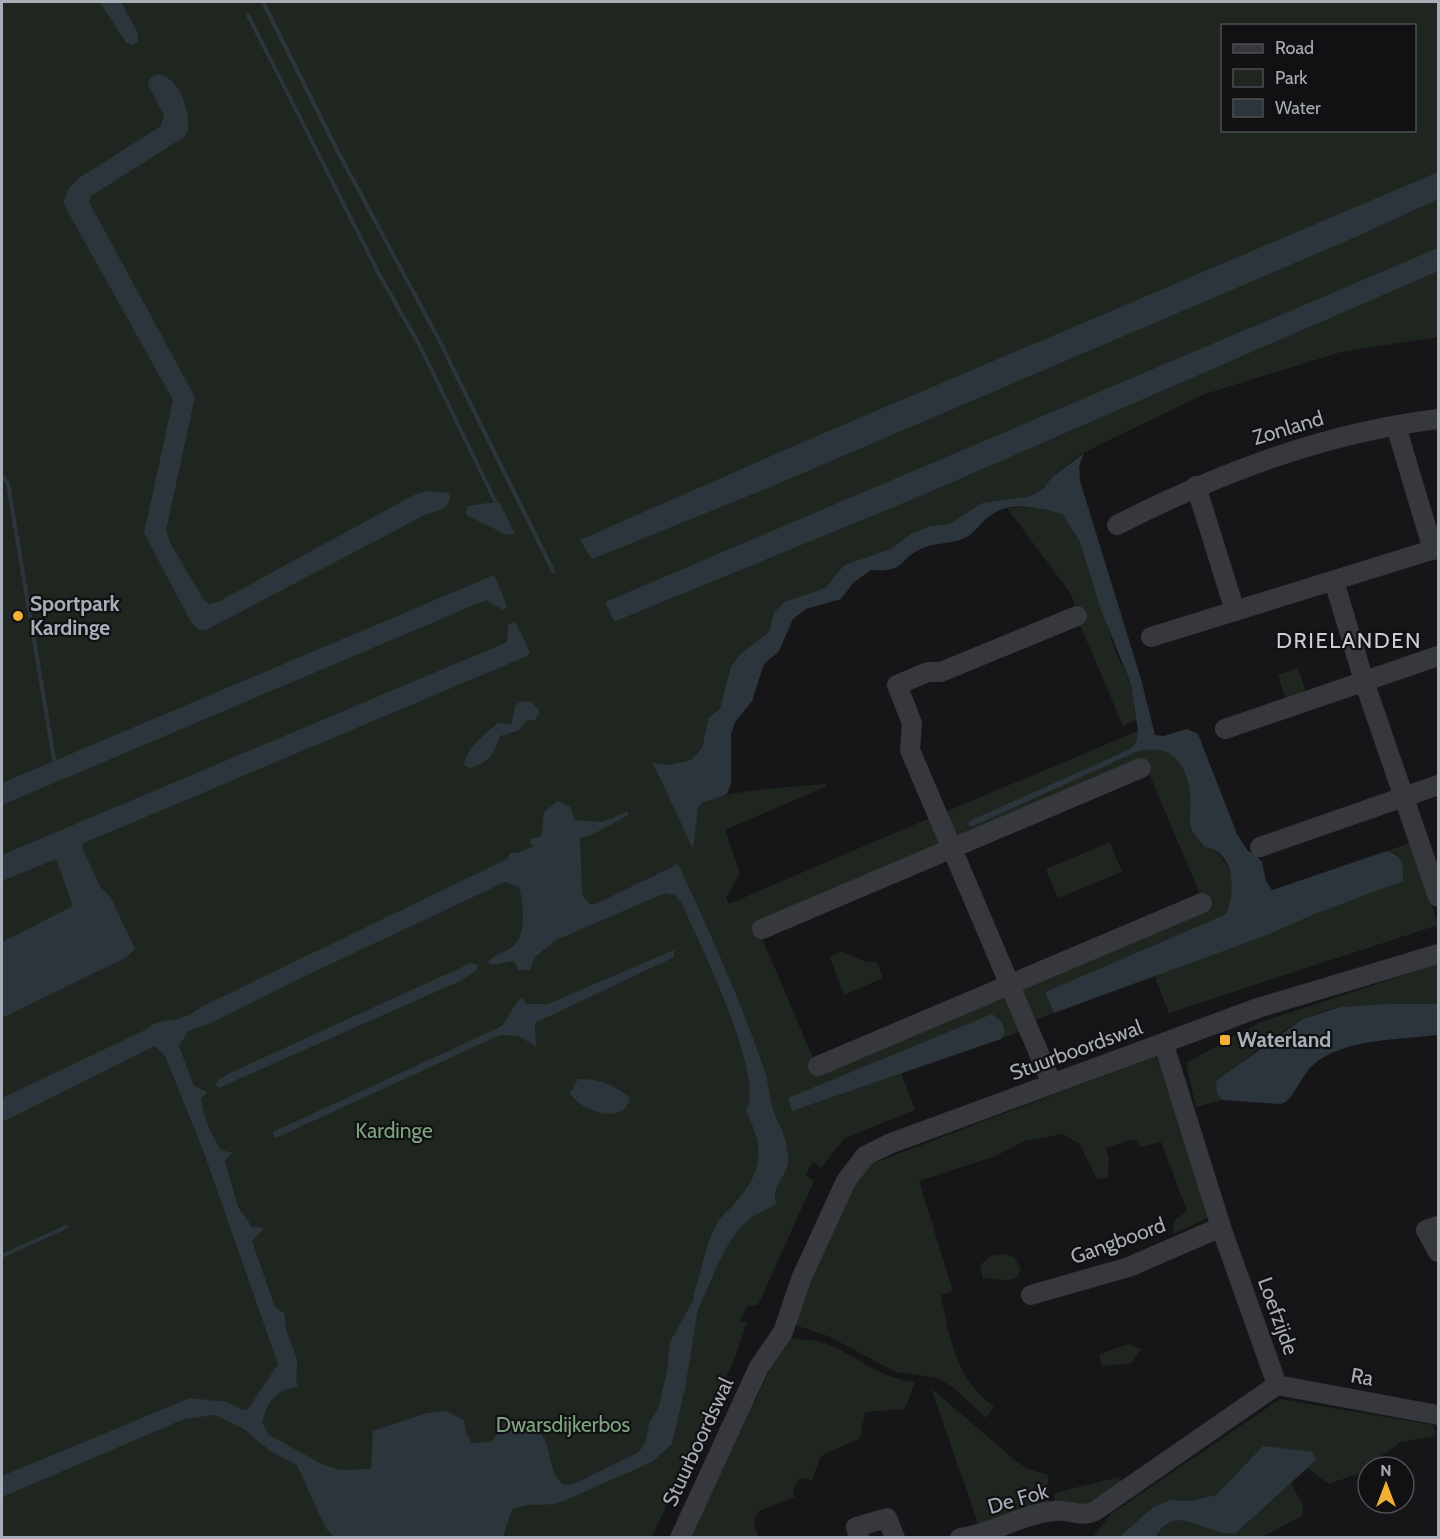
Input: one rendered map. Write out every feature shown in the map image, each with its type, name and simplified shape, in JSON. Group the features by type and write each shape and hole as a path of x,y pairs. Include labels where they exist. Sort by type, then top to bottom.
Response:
{"street":[{"name":"Zonland","path":"1117,525 1196,486 1294,449 1438,419"},
{"path":"1151,637 1436,549 1396,426"},
{"path":"1196,486 1235,611"},
{"path":"1334,581 1364,681 1438,897"},
{"path":"1052,1084 910,750 912,723 897,685 928,672 941,672 1077,616"},
{"path":"1225,729 1438,656"},
{"path":"762,929 1141,768"},
{"path":"1260,847 1438,785"},
{"path":"818,1066 1202,903"},
{"name":"Stuurboordswal","path":"680,1538 759,1367 783,1332 801,1279 846,1181 865,1156 890,1144 1295,996 1438,954"},
{"name":"Loefzijde","path":"1088,1514 1277,1385 1221,1227 1164,1045"},
{"path":"1438,1226 1426,1230 1438,1252"},
{"name":"Gangboord","path":"1031,1295 1129,1267 1221,1227"},
{"name":"Ra","path":"1277,1385 1438,1415"},
{"name":"De Fok","path":"960,1538 982,1535 1053,1511 1088,1514"},
{"path":"859,1538 856,1527 887,1518 895,1538"}],"green space":[{"name":"Kardinge","path":"2,2 1438,2 1438,337 1341,352 1202,395 1079,455 1052,477 1043,489 1030,496 982,503 950,524 930,526 912,533 891,549 844,565 825,588 784,602 774,612 769,632 731,666 720,708 708,719 702,748 691,760 670,765 696,818 701,805 725,795 779,788 826,784 827,786 725,830 740,873 726,898 729,904 932,817 943,845 758,929 819,1072 1003,992 1019,1032 1001,1039 1005,1033 806,1106 901,1073 915,1110 845,1138 821,1168 813,1161 806,1175 814,1181 758,1305 747,1306 740,1321 747,1322 735,1358 652,1537 2,1538","holes":["1277,341 916,498 614,622 608,609"]},
{"path":"1033,507 1062,514 1080,542 1115,650 1131,684 1136,720 1123,726 1080,625 1071,594 1007,508"},
{"path":"1298,668 1306,693 1286,700 1278,675"},
{"path":"1138,731 1136,743 1130,749 969,821 968,825 1136,752 1154,749 1168,752 1178,759 1188,783 1190,827 1219,854 1231,875 1231,899 1226,914 1045,992 1054,1013 1031,1022 1017,986 1204,904 1145,764 956,839 945,812"},
{"path":"1110,842 1122,872 1058,898 1046,869"},
{"path":"1413,842 1438,925 1169,1013 1154,975 1270,934 1317,913 1398,854 1387,851"},
{"path":"841,951 867,962 877,962 883,978 844,995 830,957"},
{"path":"1438,964 1438,1004 1340,1007 1303,1019 1217,1080 1220,1097 1223,1100 1196,1107 1186,1063 1258,1023"},
{"path":"1156,1056 1212,1216 1173,1234 1174,1221 1187,1211 1161,1142 1141,1147 1134,1139 1105,1148 1109,1158 1108,1177 1097,1179 1079,1143 1062,1134 1024,1141 996,1156 919,1181 953,1291 941,1295 947,1327 963,1371 981,1396 994,1406 986,1418 954,1388 938,1378 896,1372 828,1336 789,1323 848,1190 866,1166"},
{"path":"1002,1254 1014,1257 1021,1269 1016,1278 983,1279 980,1265 991,1256"},
{"path":"785,1337 831,1345 876,1370 901,1380 915,1382 905,1409 865,1412 860,1438 821,1456 812,1480 800,1478 793,1489 795,1497 759,1511 754,1521 758,1537 690,1538"},
{"path":"1129,1344 1141,1349 1131,1363 1102,1367 1099,1354"},
{"path":"931,1388 1015,1460 1028,1469 1048,1475 1049,1507 980,1529"},
{"path":"1280,1399 1433,1425 1436,1436 1401,1442 1382,1455 1356,1455 1356,1474 1329,1484 1307,1468 1316,1460 1263,1446 1216,1495 1189,1501 1170,1500 1153,1507 1119,1537 1092,1538 1111,1514"},
{"path":"1119,1477 1122,1482 1093,1505 1055,1502 1054,1493"},
{"path":"1291,1483 1303,1506 1302,1516 1262,1537 1156,1538 1164,1527 1173,1522 1183,1521 1215,1531 1236,1533"}],"water":[{"path":"100,2 121,2 138,34 138,41 133,45 126,43"},
{"path":"158,74 166,77 178,89 185,105 188,131 184,137 91,196 89,202 195,397 166,530 170,543 204,600 209,604 218,602 416,494 429,491 448,493 450,496 447,505 441,510 423,516 206,630 198,629 191,622 144,533 173,400 63,203 69,188 79,178 161,126 164,115 148,85 150,78"},
{"path":"1438,172 1438,199 1358,236 768,488 592,559 580,540 803,442"},
{"path":"1438,248 1438,271 916,498 614,622 605,602"},
{"path":"1084,453 1079,467 1080,481 1141,679 1155,735 1164,736 1187,729 1198,734 1237,834 1248,851 1262,862 1266,881 1272,890 1387,851 1400,858 1403,881 1317,913 1270,934 1054,1013 1045,992 1226,914 1232,884 1227,864 1222,856 1215,850 1205,847 1191,827 1188,784 1181,765 1168,753 1159,750 1136,752 973,826 968,825 969,821 1130,749 1136,743 1138,731 1131,684 1101,610 1080,542 1062,514 1026,507 999,510 967,537 923,548 891,569 871,570 853,583 841,599 806,609 793,619 779,651 764,664 752,701 735,722 731,734 731,783 727,794 703,803 698,808 693,849 653,763 669,765 691,760 702,748 708,719 720,708 731,666 741,654 769,632 774,612 784,602 825,588 844,565 891,549 912,533 930,526 950,524 982,503 1030,496 1043,489 1052,477"},
{"path":"500,503 515,534 507,535 466,515 467,506"},
{"path":"494,575 507,606 503,610 486,600 2,805 2,783"},
{"path":"515,621 530,652 527,656 84,843 82,848 100,886 111,898 135,949 127,957 2,1018 2,942 73,906 56,859 2,881 2,855 507,642 508,625"},
{"path":"523,701 532,702 540,712 535,720 526,721 518,731 500,736 493,753 482,763 470,768 464,765 472,747 487,732 498,723 511,725 516,704"},
{"path":"558,801 570,807 575,820 602,822 628,811 628,815 592,835 580,838 583,897 590,904 596,904 678,864 744,1015 765,1072 773,1109 787,1146 788,1163 776,1188 777,1204 752,1217 733,1237 698,1309 685,1388 672,1444 652,1462 561,1502 525,1505 512,1509 503,1537 334,1537 325,1527 297,1465 270,1451 244,1429 215,1415 184,1419 2,1497 2,1476 190,1398 227,1402 243,1410 248,1409 278,1364 203,1150 165,1056 155,1046 2,1122 2,1098 149,1028 153,1024 187,1016 201,1007 507,859 510,853 518,853 534,846 529,843 531,839 541,836 544,812","holes":["505,882 519,887 523,910 520,935 512,947 488,962 492,965 514,961 518,970 530,970 535,957 556,940 665,893 675,895 681,902 739,1040 747,1069 750,1094 746,1111 758,1148 756,1170 744,1191 719,1220 710,1238 693,1295 694,1299 670,1342 667,1371 658,1409 649,1423 646,1441 639,1452 576,1483 565,1485 557,1478 548,1449 538,1431 526,1424 509,1419 491,1442 472,1443 466,1433 464,1420 446,1411 427,1413 373,1431 371,1469 340,1470 324,1465 269,1435 262,1423 274,1398 290,1388 298,1387 296,1356 287,1333 285,1314 275,1307 252,1241 264,1228 252,1227 238,1207 225,1160 233,1153 221,1150 214,1139 201,1099 207,1092 194,1086 179,1046 188,1031 209,1024"]},
{"path":"674,950 674,957 535,1023 536,1047 519,1036 500,1035 276,1138 274,1136 273,1132 502,1026 516,1003 522,998 527,1004 548,1004"},
{"path":"471,963 477,965 477,970 460,981 219,1088 215,1085 218,1080 234,1071"},
{"path":"1438,1004 1438,1035 1372,1042 1325,1056 1306,1073 1290,1098 1280,1104 1223,1100 1217,1093 1217,1080 1303,1019 1340,1007"},
{"path":"992,1014 1002,1022 1005,1033 1001,1039 792,1111 788,1098"},
{"path":"578,1079 600,1081 618,1089 630,1098 626,1107 620,1112 611,1114 583,1106 570,1093"},
{"path":"1263,1446 1313,1452 1316,1460 1236,1533 1215,1531 1193,1523 1173,1521 1164,1526 1156,1537 1119,1537 1153,1507 1170,1500 1189,1501 1216,1495"}],"waterway":[{"path":"263,2 336,148 437,336 553,571"},
{"path":"248,15 380,276 420,346 496,503"},
{"path":"2,476 8,484 54,759"},
{"path":"2,1256 66,1227"}],"place":[{"name":"Sportpark Kardinge","path":"18,616"},
{"name":"Waterland","path":"1225,1040"}],"district":[{"name":"DRIELANDEN","path":"1349,640"}],"park label":[{"name":"Dwarsdijkerbos","path":"563,1425"}]}
